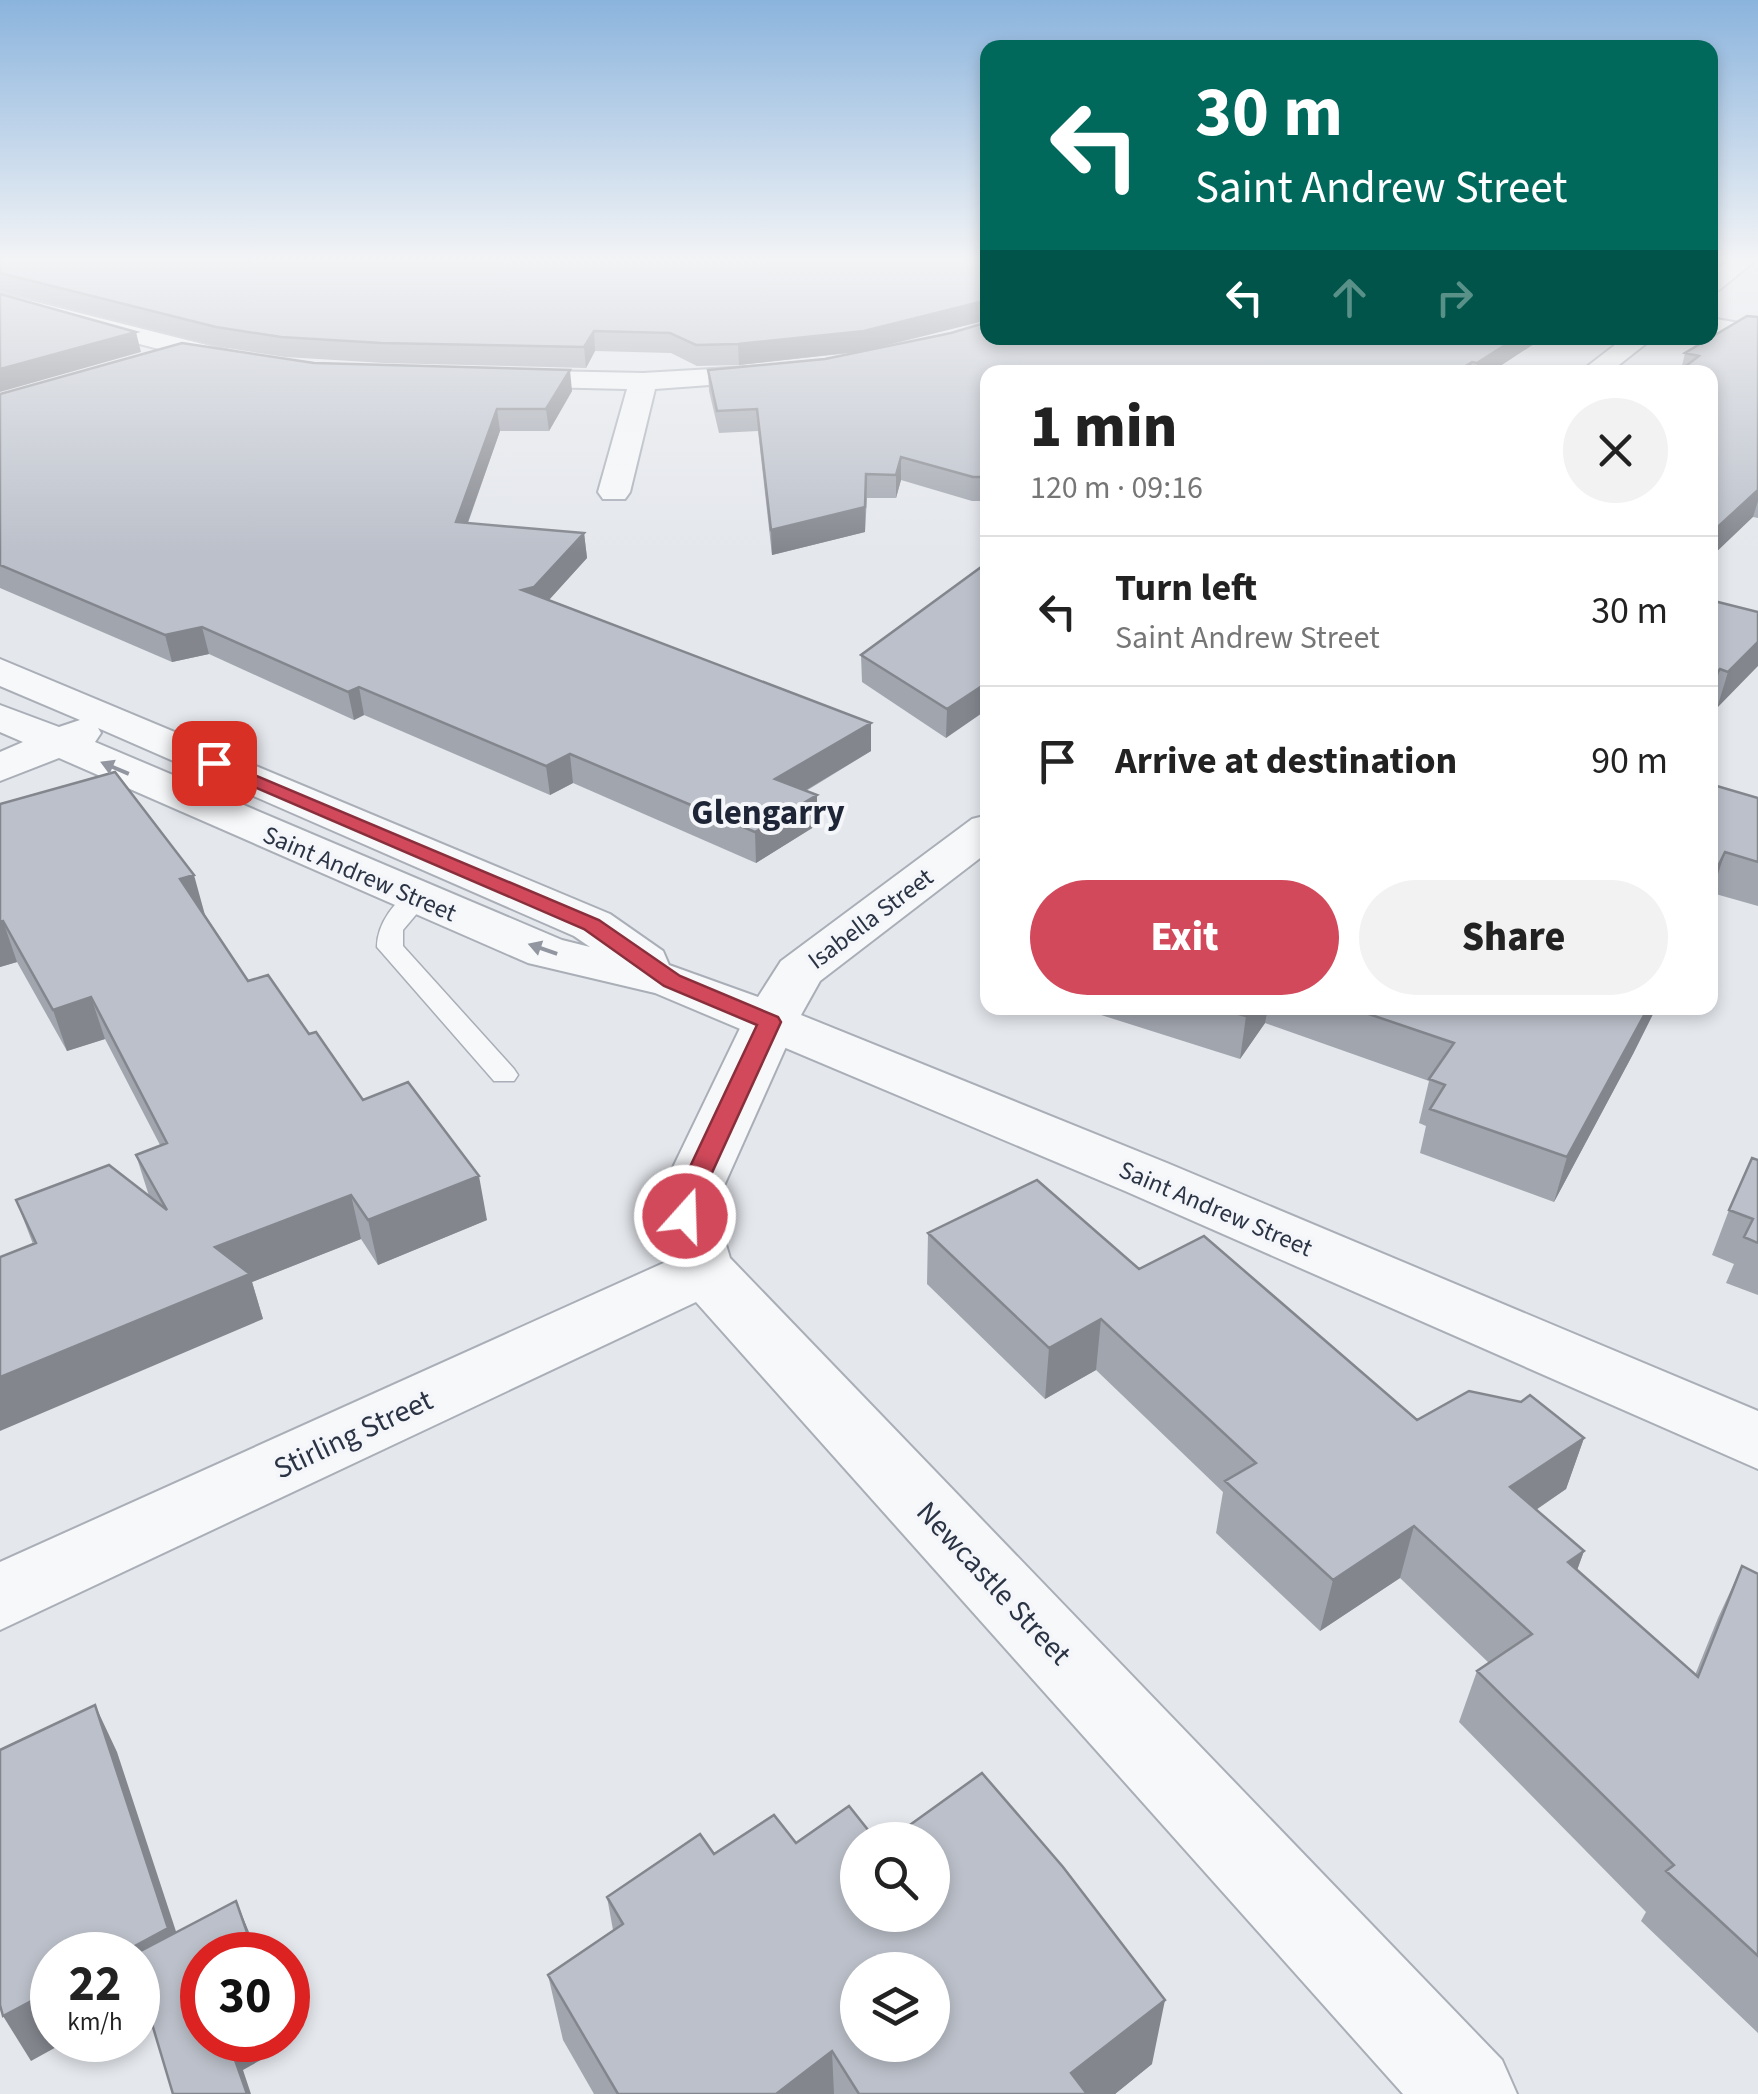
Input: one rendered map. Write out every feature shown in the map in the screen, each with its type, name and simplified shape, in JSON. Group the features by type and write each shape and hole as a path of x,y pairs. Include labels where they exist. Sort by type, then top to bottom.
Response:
{"street":[{"path":"133,366 163,358"},
{"path":"223,358 273,367"},
{"path":"476,378 643,382 812,370"},
{"path":"614,492 643,382"},
{"name":"Saint Andrew Street","path":"0,671 592,925 672,981"},
{"name":"Saint Andrew Street","path":"0,717 546,952 672,981 1146,1177 1758,1441"},
{"path":"0,768 111,719"},
{"name":"Isabella Street","path":"770,1022 799,972 980,835"},
{"name":"Newcastle Street","path":"770,1022 693,1188 685,1216 693,1248 705,1271 1468,2094"},
{"name":"Stirling Street","path":"0,1596 705,1271"}],"lane":[{"path":"418,898 390,929 390,947 504,1075"}],"building":[{"path":"0,358 41,358 0,369"},
{"path":"129,358 279,358 314,363 570,370 546,409 497,409 456,522 584,533 534,587 522,590 871,723 775,779 817,795 755,832 570,754 546,766 359,687 348,692 202,627 165,635 0,565 0,394"},
{"path":"1485,358 1467,365 980,365 980,477 901,457 896,475 866,474 865,507 771,530 757,409 717,411 708,370 825,359"},
{"path":"1697,358 1758,358 1758,490 1718,527 1718,365 1687,365"},
{"path":"980,568 980,687 947,709 861,655"},
{"path":"1718,602 1758,612 1758,642 1728,672 1718,672"},
{"path":"115,772 194,875 180,879 248,981 268,975 309,1034 316,1032 363,1100 408,1082 479,1176 368,1220 351,1195 215,1247 250,1274 0,1377 0,1257 36,1243 16,1200 109,1165 167,1210 136,1155 167,1143 91,997 53,1010 3,921 0,922 0,804"},
{"path":"1718,786 1758,798 1758,862 1725,852 1718,866"},
{"path":"1372,1015 1644,1015 1567,1157 1430,1109 1445,1085 1429,1079 1454,1043"},
{"path":"1752,1158 1758,1160 1758,1243 1744,1237 1753,1219 1729,1210"},
{"path":"1037,1180 1139,1269 1204,1236 1417,1420 1469,1391 1521,1402 1530,1395 1584,1438 1510,1487 1584,1551 1568,1562 1698,1677 1742,1566 1758,1574 1758,1956 1666,1871 1674,1865 1477,1671 1532,1634 1414,1526 1333,1580 1225,1481 1256,1463 1101,1319 1049,1348 928,1233"},
{"path":"95,1705 168,1928 160,1932 30,1932 30,2002 3,2016 0,2005 0,1750"},
{"path":"982,1773 1063,1867 1165,2000 1071,2073 1087,2094 859,2094 832,2051 776,2094 618,2094 548,1975 623,1924 607,1897 700,1834 714,1854 774,1815 796,1843 849,1806 862,1822 840,1822 840,1932 950,1932 950,1822 914,1822"},
{"path":"236,1901 247,1932 180,1932 180,2062 236,2062 247,2094 173,2094 160,2051 160,1941"}],"district":[{"name":"Glengarry","path":"768,812"}],"route":[{"path":"214,763 592,925 672,981 770,1022 693,1188 685,1216"}]}
